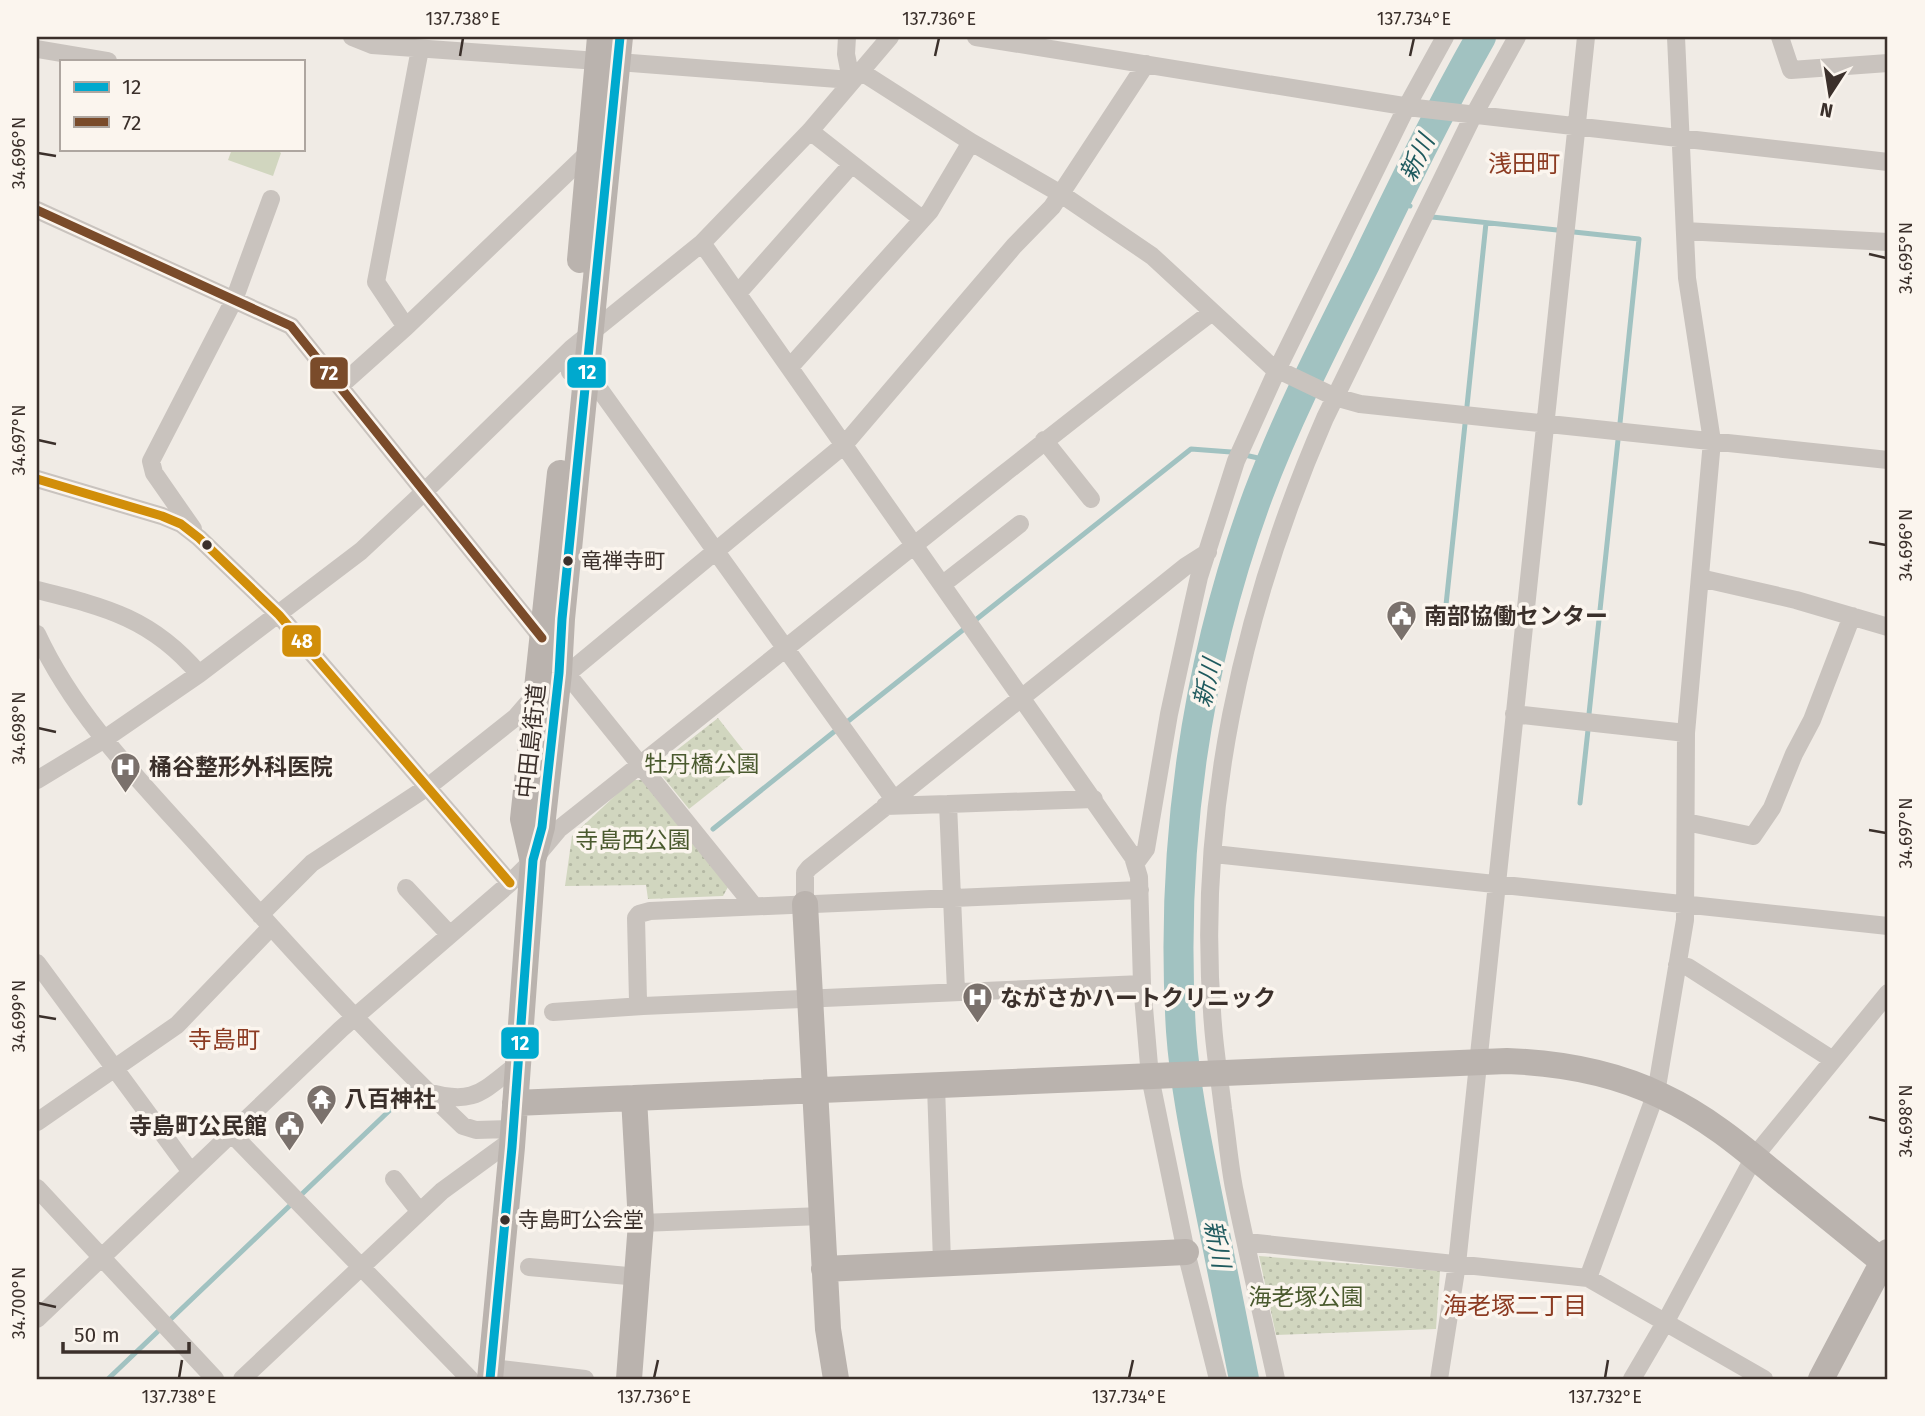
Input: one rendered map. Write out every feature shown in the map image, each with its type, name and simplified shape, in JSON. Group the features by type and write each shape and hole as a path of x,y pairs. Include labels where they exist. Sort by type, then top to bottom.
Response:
{"street":[{"path":"352,37 372,45 420,49 609,49 855,76 1061,194 1152,256 1280,371 1332,396 1360,404 1888,460"},
{"path":"847,37 846,54 855,76"},
{"path":"37,780 103,740 199,674 360,551 580,357 702,243 810,131 890,37"},
{"path":"975,37 1411,107 1888,162"},
{"path":"1136,864 1146,849 1169,714 1192,608 1239,454 1444,37"},
{"path":"1276,1379 1233,1186 1214,1074 1211,975 1214,854 1227,737 1252,620 1288,506 1332,396 1470,114 1517,37"},
{"path":"1439,1379 1457,1264 1586,37"},
{"path":"1588,1278 1656,1093 1685,920 1686,733 1712,441 1687,278 1676,37"},
{"path":"1780,37 1791,70 1888,63"},
{"path":"37,49 102,60"},
{"path":"406,327 376,282 420,49"},
{"name":"中田島街道","path":"484,1376 513,1124 533,860 542,827 563,674 562,619 580,357 589,152 609,49"},
{"name":"中田島街道","path":"533,860 523,819 542,638 580,357 609,49"},
{"path":"754,906 641,764 563,674 844,445 1061,194 1146,64"},
{"path":"810,131 922,219"},
{"path":"790,367 934,205 971,142"},
{"path":"340,386 406,327 589,152"},
{"path":"738,293 852,164"},
{"path":"199,538 154,473 151,461 234,300 271,199"},
{"path":"37,210 291,326 542,638"},
{"path":"1685,231 1888,242"},
{"path":"702,243 1133,856 1140,890 1142,984 1186,1252 1218,1379"},
{"path":"37,1320 355,1018 510,883 559,829 787,649 1044,440 1212,312"},
{"path":"580,357 595,383 841,724 889,802"},
{"path":"1044,440 1091,499"},
{"path":"37,479 162,516 181,524 199,538 279,615 510,883"},
{"path":"943,584 1020,524"},
{"path":"836,1379 829,1341 824,1269 805,873 889,802 1186,566 1208,552"},
{"path":"1700,578 1796,600 1888,627"},
{"path":"37,590 122,614 148,628 178,650 199,674"},
{"path":"1686,822 1753,836 1772,808 1794,754 1812,720 1852,616"},
{"path":"37,634 50,663 103,740 355,1018 463,1126 476,1130 513,1124 634,1098 1507,1061 1560,1065 1612,1076 1656,1093 1709,1122 1886,1260 1821,1379"},
{"path":"37,1122 177,1025 312,863 429,786 516,717 535,695"},
{"path":"1514,714 1686,733"},
{"path":"889,802 948,804 1094,799"},
{"path":"948,804 956,991"},
{"path":"1214,854 1888,926"},
{"path":"406,888 450,935"},
{"path":"643,1006 638,1001 636,918 639,914 650,911 1140,890"},
{"path":"37,963 191,1172"},
{"path":"1677,965 1688,967 1833,1060"},
{"path":"554,1012 1142,984"},
{"path":"1632,1379 1754,1157 1888,993"},
{"path":"427,1092 443,1097 466,1098 477,1094 518,1064"},
{"path":"936,1086 942,1262"},
{"path":"629,1379 639,1277 641,1223 634,1098"},
{"path":"242,1379 362,1269 513,1124"},
{"path":"231,1133 362,1269 484,1376 585,1379"},
{"path":"394,1179 420,1212"},
{"path":"37,1188 215,1379"},
{"path":"641,1223 822,1216"},
{"path":"1247,1242 1588,1278 1765,1379"},
{"path":"824,1269 1186,1252"},
{"path":"529,1267 639,1277"}],"green space":[{"path":"232,150 277,150 281,153 273,176 228,160"},
{"name":"牡丹橋公園","path":"718,718 751,760 689,809 655,767"},
{"name":"寺島西公園","path":"632,780 642,780 728,887 723,896 648,899 646,885 565,886 572,836"},
{"name":"海老塚公園","path":"1259,1256 1440,1271 1436,1329 1276,1335"}],"waterway":[{"name":"新川","path":"1244,1379 1196,1136 1181,1031 1179,963 1184,827 1203,692 1236,560 1282,436 1407,178 1481,37"},
{"path":"1396,200 1410,206"},
{"path":"1432,217 1557,230"},
{"path":"1467,406 1486,223"},
{"path":"1574,232 1639,239 1620,423"},
{"path":"1444,624 1465,424"},
{"path":"1589,714 1618,440"},
{"path":"847,722 1191,449 1231,452 1272,461"},
{"path":"1580,803 1588,730"},
{"path":"713,829 835,731"},
{"path":"108,1379 412,1089"}],"transit line":[{"name":"12","path":"490,1379 512,1147 533,860 542,827 559,673 562,619 620,37"},
{"name":"72","path":"37,210 291,326 542,638"},
{"name":"48","path":"37,479 162,516 181,524 199,538 279,615 510,883"}],"place":[{"name":"竜禅寺町","path":"568,561"},
{"name":"南部協働センター","path":"1401,643"},
{"name":"桶谷整形外科医院","path":"126,794"},
{"name":"ながさかハートクリニック","path":"977,1025"},
{"name":"八百神社","path":"321,1126"},
{"name":"寺島町公民館","path":"290,1153"},
{"name":"寺島町公会堂","path":"505,1220"}],"district":[{"name":"浅田町","path":"1524,164"},
{"name":"寺島町","path":"224,1040"},
{"name":"海老塚二丁目","path":"1515,1306"}]}
